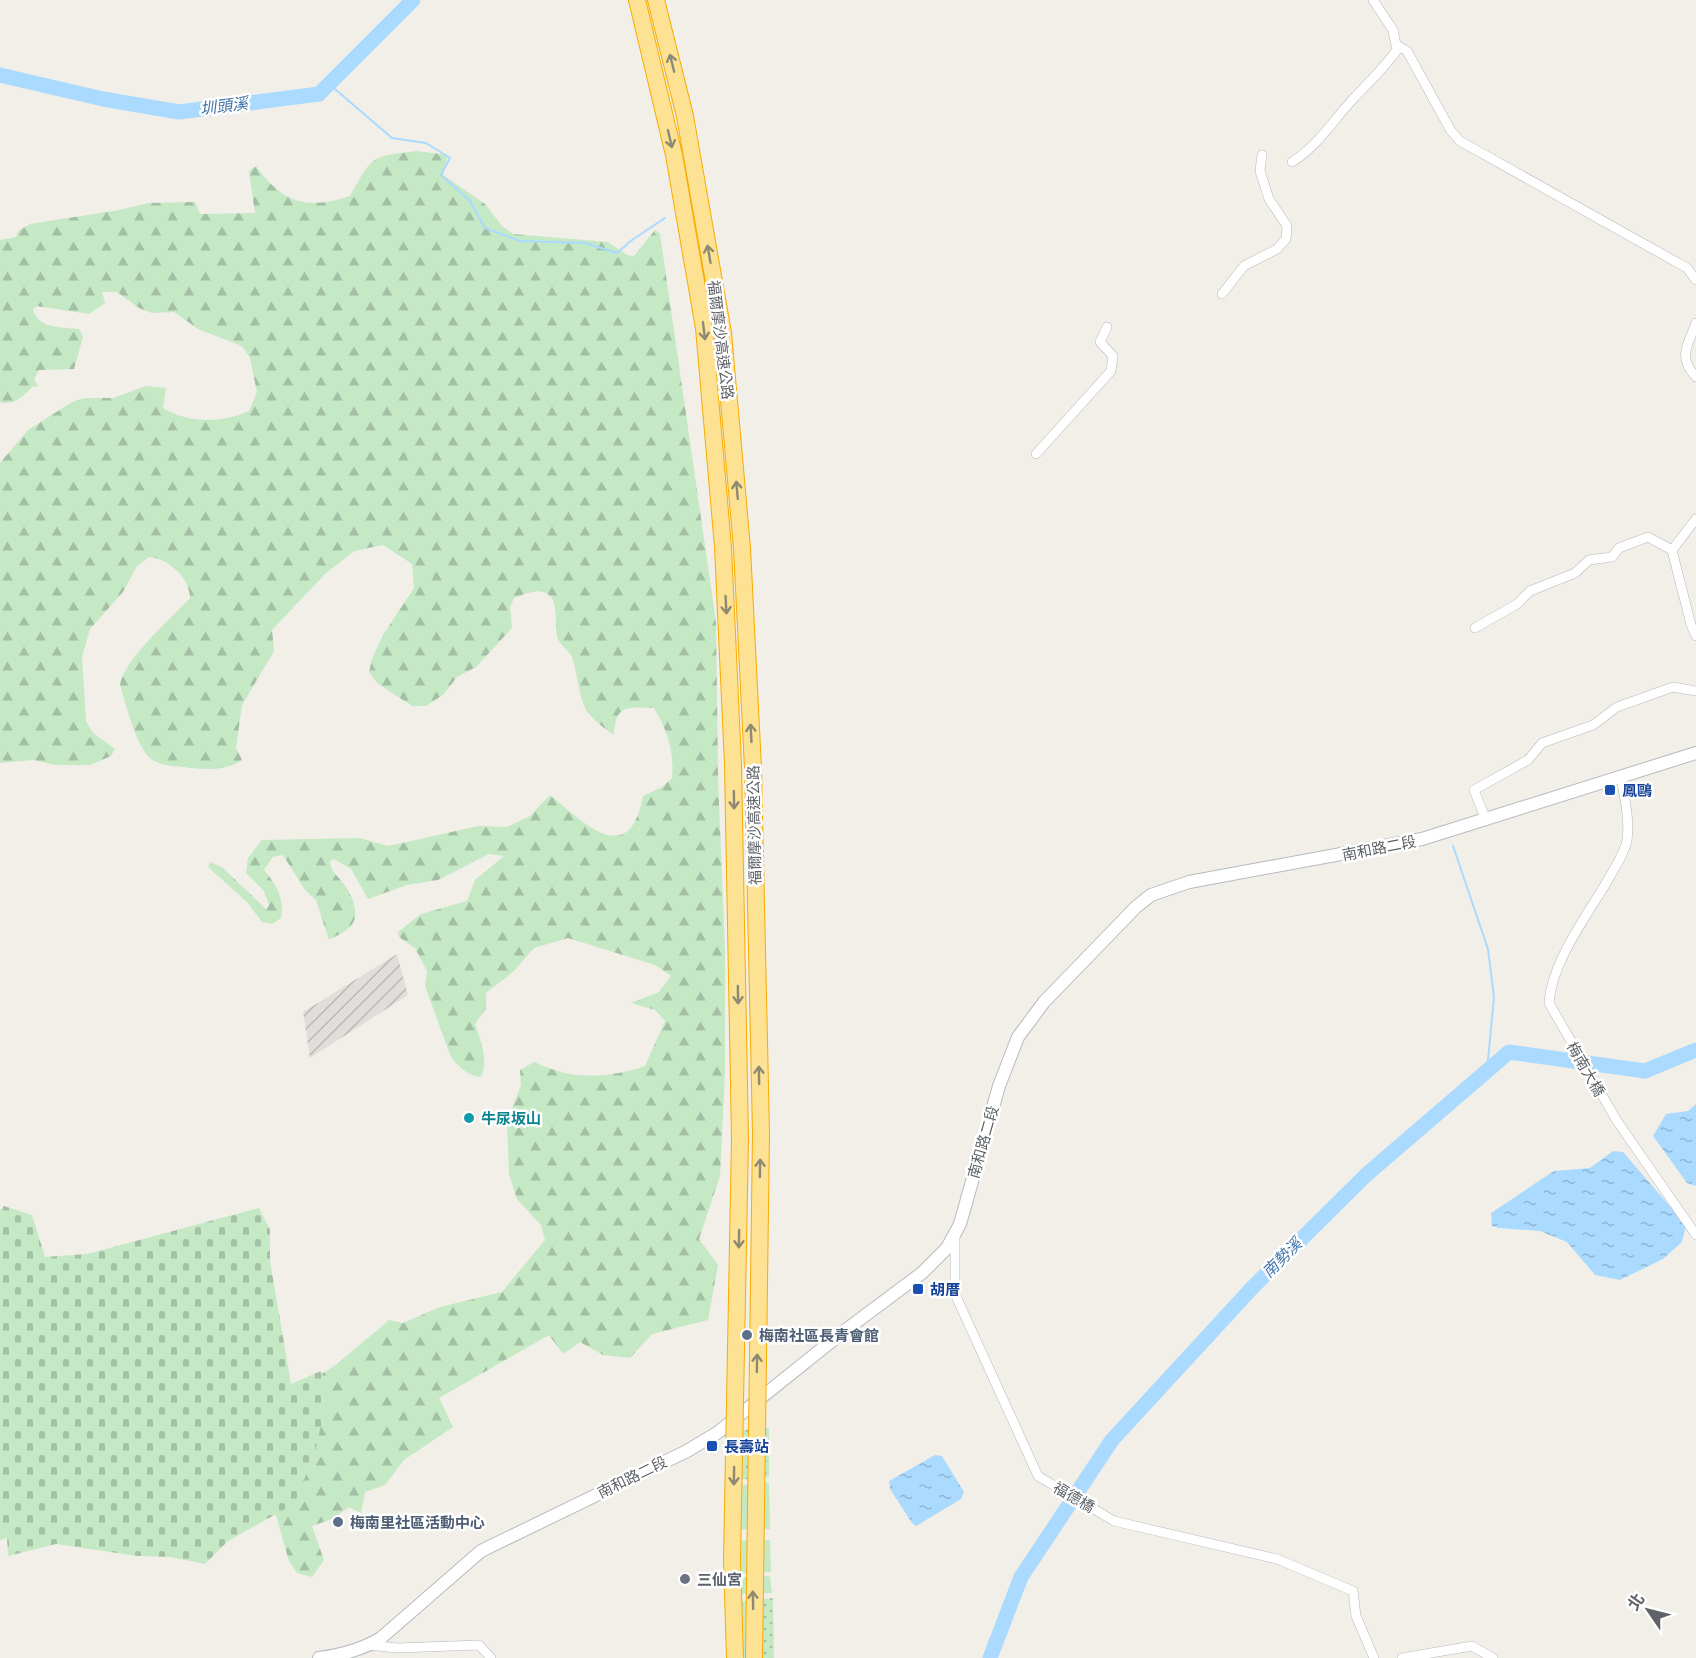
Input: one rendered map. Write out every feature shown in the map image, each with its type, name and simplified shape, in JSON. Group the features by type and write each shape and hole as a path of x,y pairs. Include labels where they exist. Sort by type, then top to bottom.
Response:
{"highway":[{"name":"福爾摩沙高速公路","path":"637,0 674,155 704,328 723,547 733,764 741,1139 732,1560 735,1658"},
{"name":"福爾摩沙高速公路","path":"656,0 685,116 723,333 742,548 753,768 760,1133 754,1658"}],"main road":[{"name":"南和路二段","path":"319,1658 341,1655 369,1646 481,1551 687,1451 717,1433 843,1332 922,1273 954,1237 999,1086 1018,1038 1044,1002 1136,907 1151,895 1180,884 1387,847 1485,820 1696,753"}],"street":[{"path":"1373,0 1393,30 1397,45 1407,51 1448,126 1460,141 1687,268 1696,280"},
{"path":"1292,162 1309,151 1353,99 1383,70 1397,45"},
{"path":"1222,294 1244,266 1277,249 1286,239 1287,226 1269,200 1260,171 1262,155"},
{"path":"1696,323 1684,356 1687,367 1696,377"},
{"path":"1036,454 1111,371 1113,356 1100,342 1107,327"},
{"path":"1672,550 1696,519"},
{"path":"1475,628 1517,604 1530,591 1575,573 1589,560 1612,557 1619,548 1648,537 1672,550 1691,625 1696,636"},
{"path":"1485,820 1474,790 1528,760 1542,743 1593,725 1617,707 1661,690 1680,687 1696,691"},
{"name":"梅南大橋","path":"1620,776 1626,799 1627,841 1550,985 1549,1003 1617,1121 1696,1235"},
{"name":"福德橋","path":"954,1237 955,1294 1038,1476 1114,1521 1277,1558 1353,1591 1356,1616 1374,1658"},
{"path":"369,1646 397,1648 480,1645 491,1658"},
{"path":"1402,1658 1472,1646 1493,1658"}],"shaded area":[{"path":"397,954 408,995 310,1058 303,1012"}],"green space":[{"path":"417,151 448,155 443,175 485,204 502,226 513,234 608,242 627,255 634,256 655,230 660,234 716,622 718,778 725,951 725,1072 720,1176 699,1239 718,1265 708,1320 652,1334 630,1358 603,1355 580,1342 563,1354 549,1335 439,1398 453,1427 404,1460 385,1485 365,1492 361,1513 349,1507 332,1519 312,1526 324,1560 312,1577 297,1573 289,1561 275,1512 320,1375 337,1364 389,1320 403,1323 440,1307 502,1292 545,1240 541,1225 517,1199 509,1174 507,1121 521,1085 520,1070 534,1062 565,1073 595,1076 645,1066 665,1021 655,1010 631,1003 659,992 671,976 655,965 568,938 534,948 514,971 486,993 486,1008 475,1024 483,1051 483,1071 480,1077 471,1075 451,1057 425,986 427,971 415,948 399,937 398,932 421,914 467,901 475,880 504,856 489,854 438,880 407,885 368,899 351,869 334,859 330,861 331,867 352,897 355,916 350,927 329,940 316,900 305,890 283,855 273,857 264,870 276,886 282,904 281,918 272,924 262,922 247,902 208,867 210,862 223,868 266,909 269,905 264,891 246,873 248,858 262,840 360,838 388,846 478,826 507,827 530,816 550,795 590,827 604,834 616,836 627,831 636,819 643,796 662,787 672,778 669,742 654,708 630,708 620,713 614,735 592,717 582,701 572,657 558,639 552,598 541,592 532,592 514,598 510,607 512,628 476,667 457,677 444,694 426,706 412,706 377,683 369,672 372,659 383,635 414,588 412,564 383,545 354,551 325,574 272,630 274,651 242,705 236,748 242,760 237,763 212,769 160,764 146,753 136,735 120,685 123,675 149,640 190,598 186,583 177,570 163,561 149,557 137,566 123,592 90,629 82,657 86,721 93,733 115,749 111,756 90,765 55,765 34,760 0,763 0,463 28,430 72,402 85,398 113,398 146,386 166,388 163,408 184,417 217,420 249,411 257,392 250,358 242,346 198,329 174,312 152,313 139,308 117,292 102,292 105,303 89,314 37,306 33,309 36,316 45,324 79,329 83,337 74,369 39,370 34,379 38,387 33,386 22,397 10,403 0,402 0,240 16,237 18,231 30,224 119,210 148,203 195,202 200,214 255,213 249,171 256,166 276,189 286,196 308,203 321,203 350,196 364,172 375,160"},
{"path":"4,1206 32,1215 45,1257 87,1254 259,1208 270,1230 270,1261 291,1384 321,1371 328,1395 314,1456 294,1504 228,1541 205,1564 170,1557 137,1556 56,1544 8,1556 7,1538 0,1540 0,1210"},
{"path":"769,1428 769,1477 727,1481 726,1431"},
{"path":"769,1483 770,1529 729,1530 727,1486"},
{"path":"770,1540 771,1572 726,1574 726,1541"},
{"path":"770,1576 772,1593 727,1595 726,1578"},
{"path":"773,1598 774,1658 728,1658 727,1603"}],"water":[{"path":"1696,1104 1696,1186 1687,1183 1653,1136 1666,1114 1688,1111"},
{"path":"1613,1151 1623,1152 1686,1225 1682,1242 1663,1259 1620,1280 1595,1275 1567,1242 1540,1231 1492,1226 1491,1213 1554,1171 1590,1168"},
{"path":"935,1455 942,1456 964,1492 961,1499 916,1526 890,1489 889,1481"}],"waterway":[{"name":"圳頭溪","path":"0,75 103,99 179,112 319,94 413,0"},
{"path":"329,84 392,138 426,143 450,158 441,175 470,201 485,228 520,241 585,243 617,253 665,218"},
{"path":"1453,846 1488,949 1494,997 1487,1071"},
{"name":"南勢溪","path":"990,1658 1021,1577 1112,1440 1252,1288 1366,1175 1509,1052 1645,1071 1696,1050"}],"place":[{"name":"鳳鷗","path":"1610,790"},
{"name":"牛尿坂山","path":"469,1118"},
{"name":"胡厝","path":"918,1289"},
{"name":"梅南社區長青會館","path":"747,1335"},
{"name":"長壽站","path":"712,1446"},
{"name":"梅南里社區活動中心","path":"338,1522"},
{"name":"三仙宮","path":"685,1579"}]}
